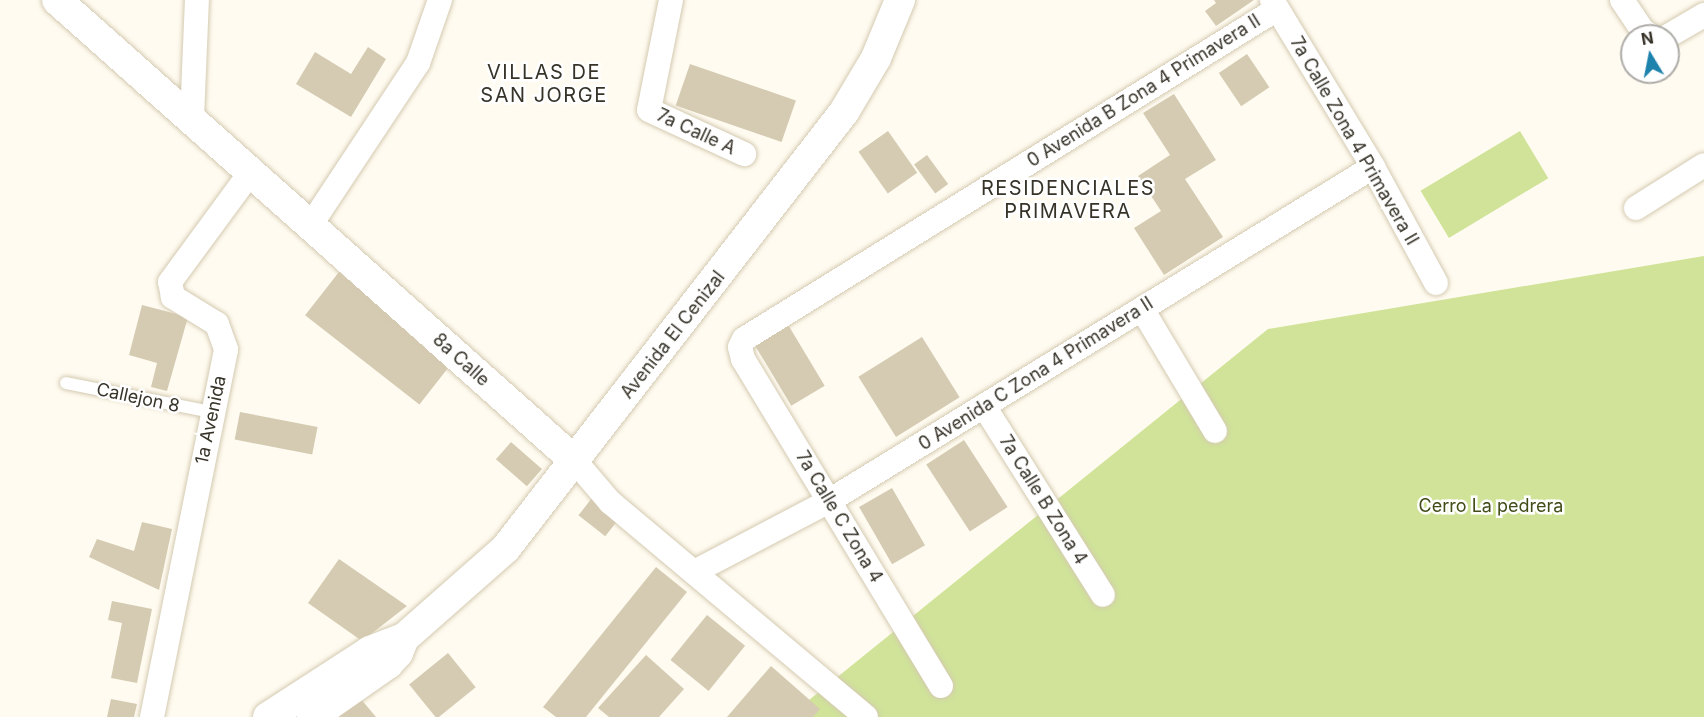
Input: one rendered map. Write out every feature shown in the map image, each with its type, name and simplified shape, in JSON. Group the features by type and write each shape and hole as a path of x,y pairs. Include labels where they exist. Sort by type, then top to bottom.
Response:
{"street":[{"name":"8a Calle","path":"57,0 575,461 610,502 694,572 851,712"},
{"path":"192,118 197,0"},
{"path":"310,226 417,63 440,0"},
{"name":"7a Calle A","path":"671,0 649,110 744,154"},
{"name":"Avenida El Cenizal","path":"312,717 388,664 404,638 506,548 844,112 876,58 900,0"},
{"path":"1623,0 1638,24"},
{"name":"7a Calle Zona 4 Primavera II","path":"1274,5 1373,167 1436,283"},
{"name":"0 Avenida B Zona 4 Primavera II","path":"741,347 752,332 1274,5"},
{"path":"1680,29 1704,15"},
{"name":"0 Avenida C Zona 4 Primavera II","path":"694,572 829,501 1373,167"},
{"path":"1636,208 1702,168"},
{"name":"1a Avenida","path":"152,717 226,341 217,324 173,297 170,282 250,173"},
{"path":"1142,309 1215,431"},
{"name":"7a Calle C Zona 4","path":"741,347 743,359 941,686"},
{"name":"7a Calle B Zona 4","path":"984,405 1103,595"},
{"name":"Avenida El Cenizal","path":"268,717 370,651 404,638"}],"lane":[{"name":"Callejon 8","path":"66,383 211,412"}],"green space":[{"path":"1520,131 1548,178 1449,238 1421,191"},
{"name":"Cerro La pedrera","path":"1704,256 1704,717 788,717 1268,329"}],"building":[{"path":"1214,0 1254,0 1216,26 1205,11 1216,3"},
{"path":"368,47 386,59 351,117 296,84 315,52 351,74"},
{"path":"1247,54 1269,87 1241,106 1219,73"},
{"path":"690,64 796,100 782,142 676,106"},
{"path":"1174,94 1216,160 1185,179 1223,237 1164,275 1134,228 1161,211 1138,176 1170,155 1143,113"},
{"path":"888,131 917,173 888,193 859,152"},
{"path":"927,155 948,184 935,194 914,164"},
{"path":"339,272 453,361 419,405 305,315"},
{"path":"142,305 188,317 167,391 151,387 157,363 129,355"},
{"path":"784,318 825,386 791,406 751,338"},
{"path":"922,337 960,397 896,437 858,377"},
{"path":"240,412 318,427 312,455 235,439"},
{"path":"964,440 1008,507 970,532 926,465"},
{"path":"511,442 542,469 527,486 496,459"},
{"path":"892,488 925,545 892,564 859,507"},
{"path":"592,498 619,519 605,536 578,515"},
{"path":"142,522 172,529 159,590 89,557 97,539 134,551"},
{"path":"339,559 407,606 362,641 308,603"},
{"path":"656,567 687,592 586,717 556,717 543,707"},
{"path":"112,601 152,609 137,683 111,678 122,623 108,620"},
{"path":"707,615 745,646 709,691 670,660"},
{"path":"448,653 476,687 439,717 435,717 409,684"},
{"path":"646,655 684,689 659,717 609,717 598,708"},
{"path":"771,666 820,709 813,717 727,717"},
{"path":"355,692 376,717 324,717"},
{"path":"111,699 137,704 134,717 107,717"}],"district":[{"name":"VILLAS DE SAN JORGE","path":"544,84"},
{"name":"RESIDENCIALES PRIMAVERA","path":"1068,200"}]}
